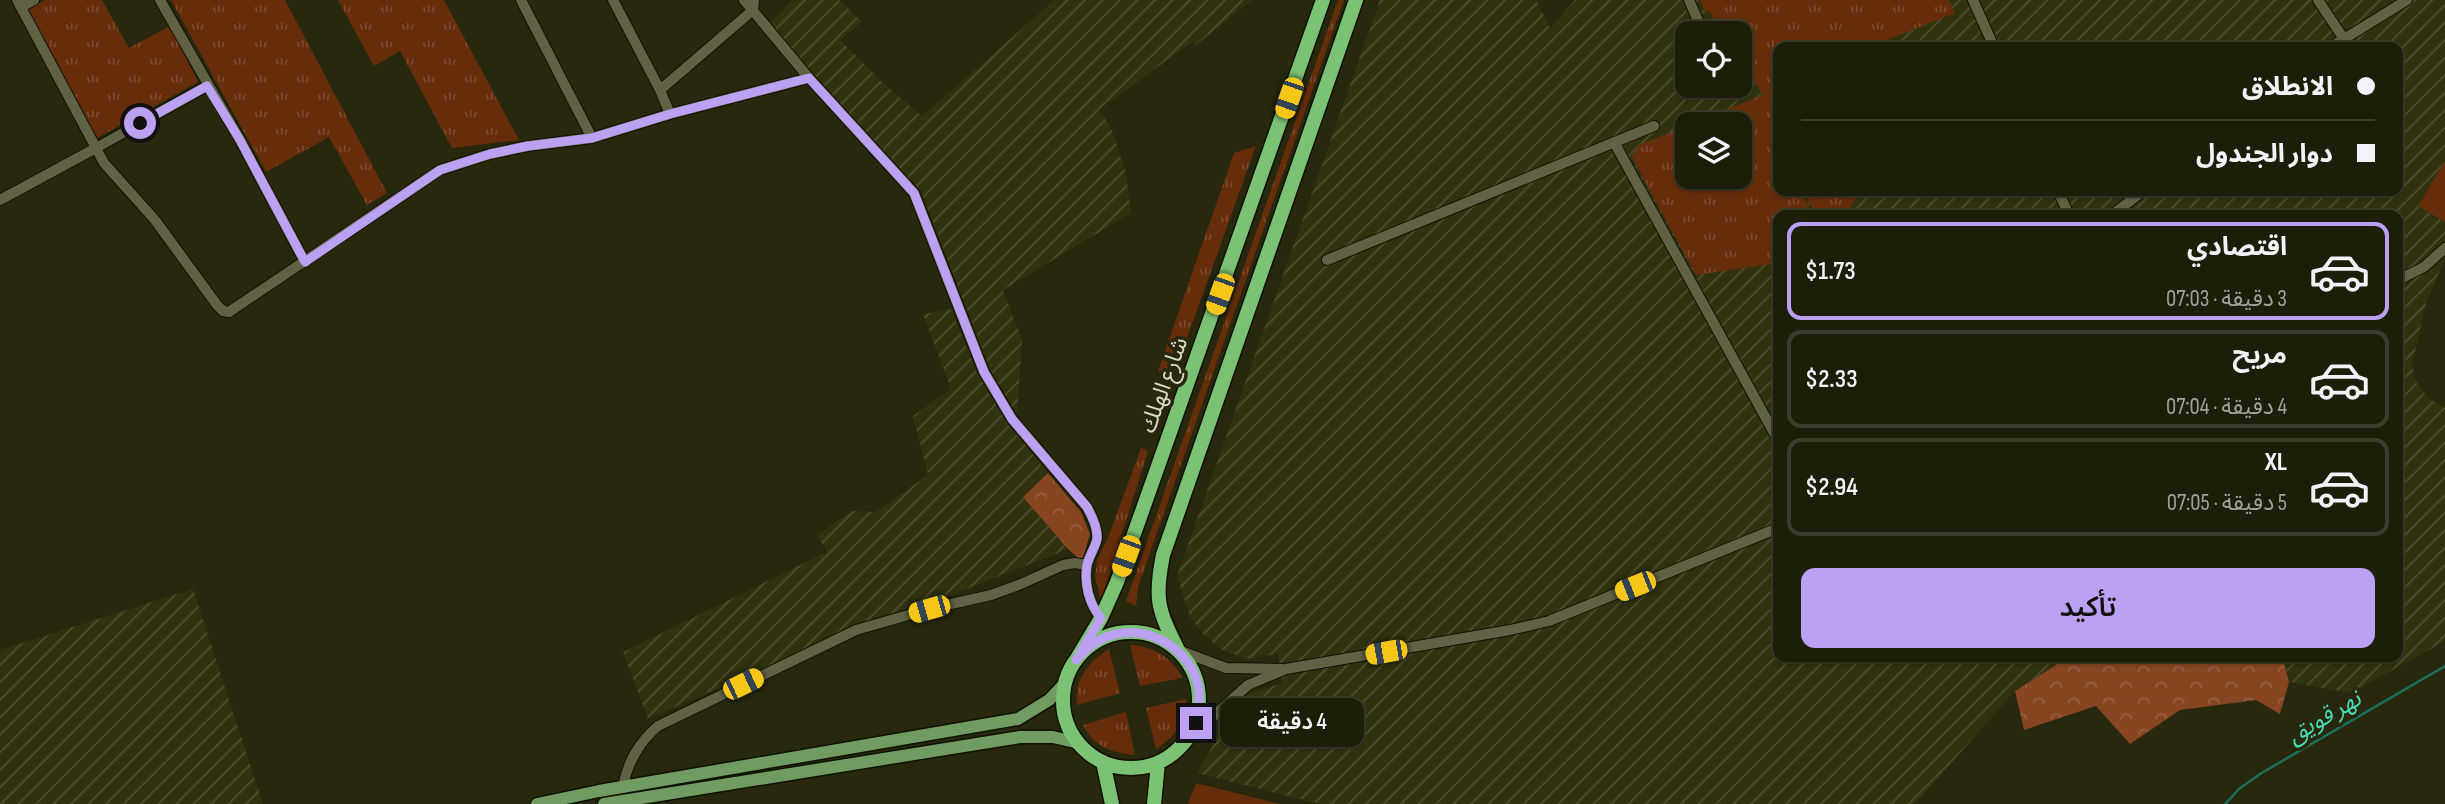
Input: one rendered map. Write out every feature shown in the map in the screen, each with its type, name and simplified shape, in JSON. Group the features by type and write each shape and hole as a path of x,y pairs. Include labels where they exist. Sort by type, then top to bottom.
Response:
{"highway":[{"name":"شارع الهلك","path":"1076,660 1101,618 1117,582 1323,0"},
{"path":"1178,650 1158,638 1136,632 1113,634 1092,644 1076,660 1066,682 1063,698 1070,730 1079,743 1102,762 1125,768 1158,763 1173,754 1196,723 1198,684 1190,666 1178,650 1157,603 1157,584 1163,555 1356,0"},
{"path":"1102,762 1112,804"},
{"path":"1154,804 1158,763"}],"main road":[{"path":"537,804 623,786 1018,719 1049,700 1066,682"},
{"path":"604,804 1020,737 1053,737 1079,743"}],"street":[{"path":"34,0 19,4 104,163 155,220 223,311 237,309 440,170 490,154 592,138 670,114 809,78"},
{"path":"160,0 240,140 305,262"},
{"path":"521,0 592,138"},
{"path":"612,0 670,114"},
{"path":"744,0 753,5 809,78 914,193 984,372 1012,419 1087,507 1094,520 1097,537 1087,565 1087,583 1092,607 1101,618"},
{"path":"1689,0 1698,21"},
{"path":"1973,0 1992,42"},
{"path":"2318,0 2344,39"},
{"path":"2339,42 2407,0"},
{"path":"660,90 753,5"},
{"path":"0,201 207,86"},
{"path":"1327,260 1654,126"},
{"path":"1614,142 1773,431"},
{"path":"2118,210 2137,196"},
{"path":"2403,278 2424,267 2445,248"},
{"path":"1178,650 1226,668 1286,669 1510,630 1549,621 1773,530"},
{"path":"623,786 627,771 640,746 659,726 844,635 929,609 991,595 1063,565 1087,565"},
{"path":"1186,740 1248,685 1286,669"}],"shaded area":[{"path":"792,0 839,0 862,22 840,40 883,83 922,116 1055,0 1252,0 1196,45 1193,41 1099,110 1111,128 1126,173 1131,213 1003,290 1022,340 1017,414 990,369 921,191 837,102 770,24"},
{"path":"1380,0 1536,0 1550,28 1575,0 2445,0 2445,161 2418,206 2445,222 2445,259 2426,303 2412,365 2416,382 2427,397 2445,408 2445,641 2351,693 2289,682 2284,662 2403,662 2403,210 1773,210 1773,662 2061,662 2015,691 1915,804 1320,804 1197,773 1237,702 1253,692 1282,683 1278,654 1246,659 1221,649 1204,635 1190,617 1177,576"},
{"path":"951,309 978,375 1007,423 1048,473 1023,497 1068,549 741,678 648,719 623,652 827,552 817,535 852,511 876,512 928,475 913,416 951,389 923,314"},
{"path":"193,589 263,804 0,804 0,650"}],"green space":[{"path":"45,0 102,0 129,48 170,26 198,82 97,138 27,10"},
{"path":"171,0 285,0 387,193 367,205 329,137 266,172"},
{"path":"338,0 444,0 519,140 452,148 400,51 374,66"},
{"path":"1338,0 1344,0 1138,587 1136,606 1126,601"},
{"path":"1700,0 1949,0 1955,13 1882,42 1773,42 1773,196 1804,196 1810,210 1773,210 1773,264 1696,275 1632,157 1639,145 1675,131 1675,189 1752,189 1752,112 1720,112 1763,95 1752,77 1752,21 1715,21 1709,11 1705,12"},
{"path":"1256,146 1173,377 1158,371 1234,153"},
{"path":"2445,161 2445,222 2418,206"},
{"path":"1807,196 1856,196 1850,210 1813,210"},
{"path":"1141,448 1148,451 1101,600 1095,577 1097,560"},
{"path":"1048,473 1081,512 1090,534 1082,561 1068,549 1023,497"},
{"path":"1130,645 1161,654 1173,664 1182,678 1140,686"},
{"path":"1109,649 1120,693 1077,705 1078,688 1084,672"},
{"path":"2061,662 2284,662 2289,682 2280,714 2256,700 2180,710 2130,744 2096,706 2024,730 2015,691"},
{"path":"1186,699 1182,722 1169,739 1156,749 1146,708"},
{"path":"1126,712 1135,755 1104,747 1092,738 1083,725"},
{"path":"1196,783 1280,804 1188,804"}],"waterway":[{"name":"نهر قويق","path":"2225,804 2239,789 2260,774 2445,666"}],"route":[{"path":"140,123 207,86 240,140 305,262 440,170 490,154 592,138 670,114 809,78 914,193 984,372 1012,419 1087,507 1094,520 1097,537 1087,565 1087,583 1092,607 1101,618 1076,660 1092,644 1113,634 1136,632 1158,638 1178,650 1190,666 1198,684 1196,723"}]}
